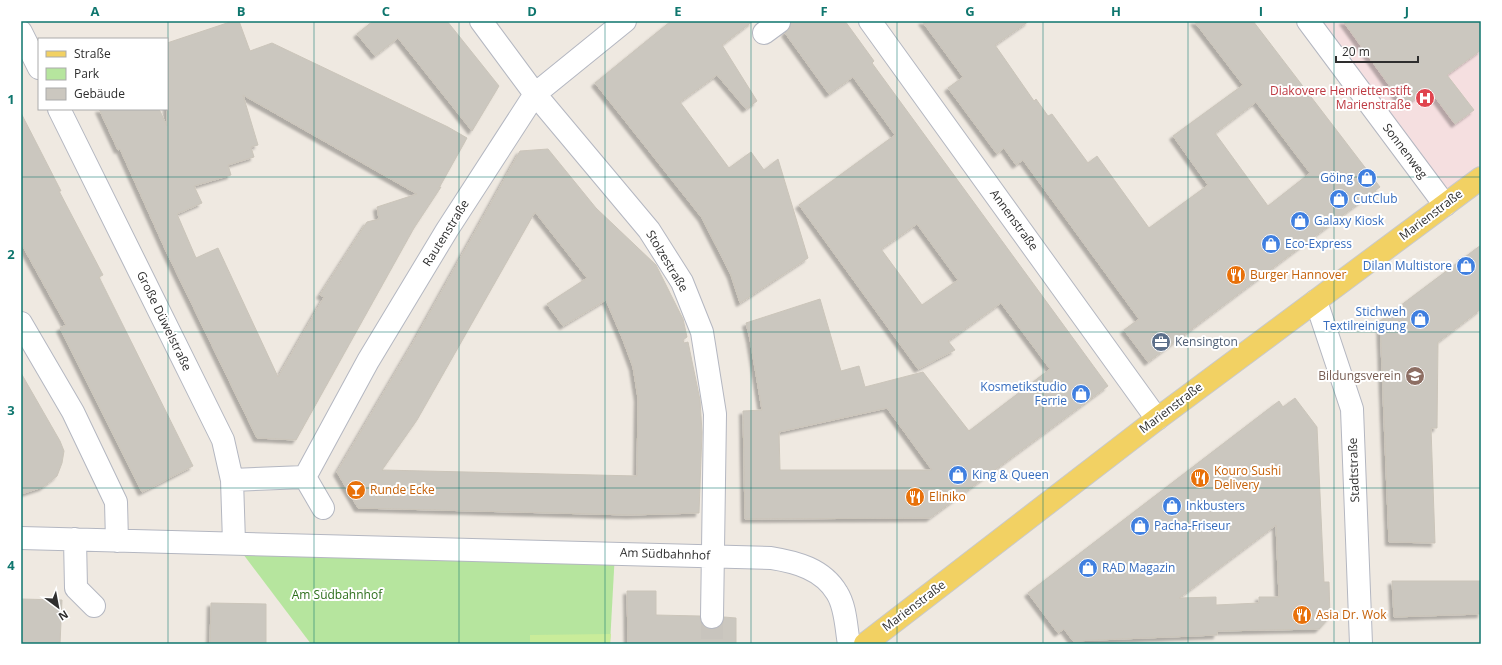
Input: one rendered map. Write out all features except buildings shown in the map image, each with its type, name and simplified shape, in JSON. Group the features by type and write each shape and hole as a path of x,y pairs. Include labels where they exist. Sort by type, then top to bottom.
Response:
{"main road":[{"name":"Marienstraße","path":"865,644 1157,419 1481,178"}],"street":[{"name":"Stolzestraße","path":"481,21 535,94 649,230 682,282 702,332 715,414 712,617"},
{"name":"Rautenstraße","path":"305,477 368,361 447,230 535,94 625,21"},
{"name":"Annenstraße","path":"870,21 1157,419"},
{"name":"Sonnenweg","path":"1308,21 1445,205"},
{"path":"21,32 38,66"},
{"name":"Große Düwelstraße","path":"59,110 223,440 232,480 234,542"},
{"name":"Stadtstraße","path":"1316,301 1352,408 1361,644"},
{"path":"21,323 72,412 116,502 117,541"},
{"path":"232,480 305,477 323,508"},
{"name":"Am Südbahnhof","path":"21,538 234,542 713,555 771,558 792,561 810,568 837,592 842,605 849,644"},
{"path":"75,540 76,588 94,606"}],"shaded area":[{"name":"Diakovere Henriettenstift Marienstraße","path":"1309,21 1481,21 1481,175 1446,199"}],"green space":[{"name":"Am Südbahnhof","path":"234,542 615,552 610,644 311,644"},
{"path":"611,634 610,644 530,644 530,635"}],"tunnel":[{"path":"712,617 712,644"}],"place":[{"name":"Diakovere Henriettenstift Marienstraße","path":"1425,98"},
{"name":"Göing","path":"1367,178"},
{"name":"CutClub","path":"1339,199"},
{"name":"Galaxy Kiosk","path":"1300,221"},
{"name":"Eco-Express","path":"1271,244"},
{"name":"Dilan Multistore","path":"1466,266"},
{"name":"Burger Hannover","path":"1236,275"},
{"name":"Stichweh Textilreinigung","path":"1420,319"},
{"name":"Kensington","path":"1161,342"},
{"name":"Bildungsverein","path":"1415,376"},
{"name":"Kosmetikstudio Ferrie","path":"1081,394"},
{"name":"King & Queen","path":"958,475"},
{"name":"Kouro Sushi Delivery","path":"1200,478"},
{"name":"Runde Ecke","path":"356,490"},
{"name":"Eliniko","path":"915,497"},
{"name":"Inkbusters","path":"1172,506"},
{"name":"Pacha-Friseur","path":"1140,526"},
{"name":"RAD Magazin","path":"1088,568"},
{"name":"Asia Dr. Wok","path":"1302,615"}]}
